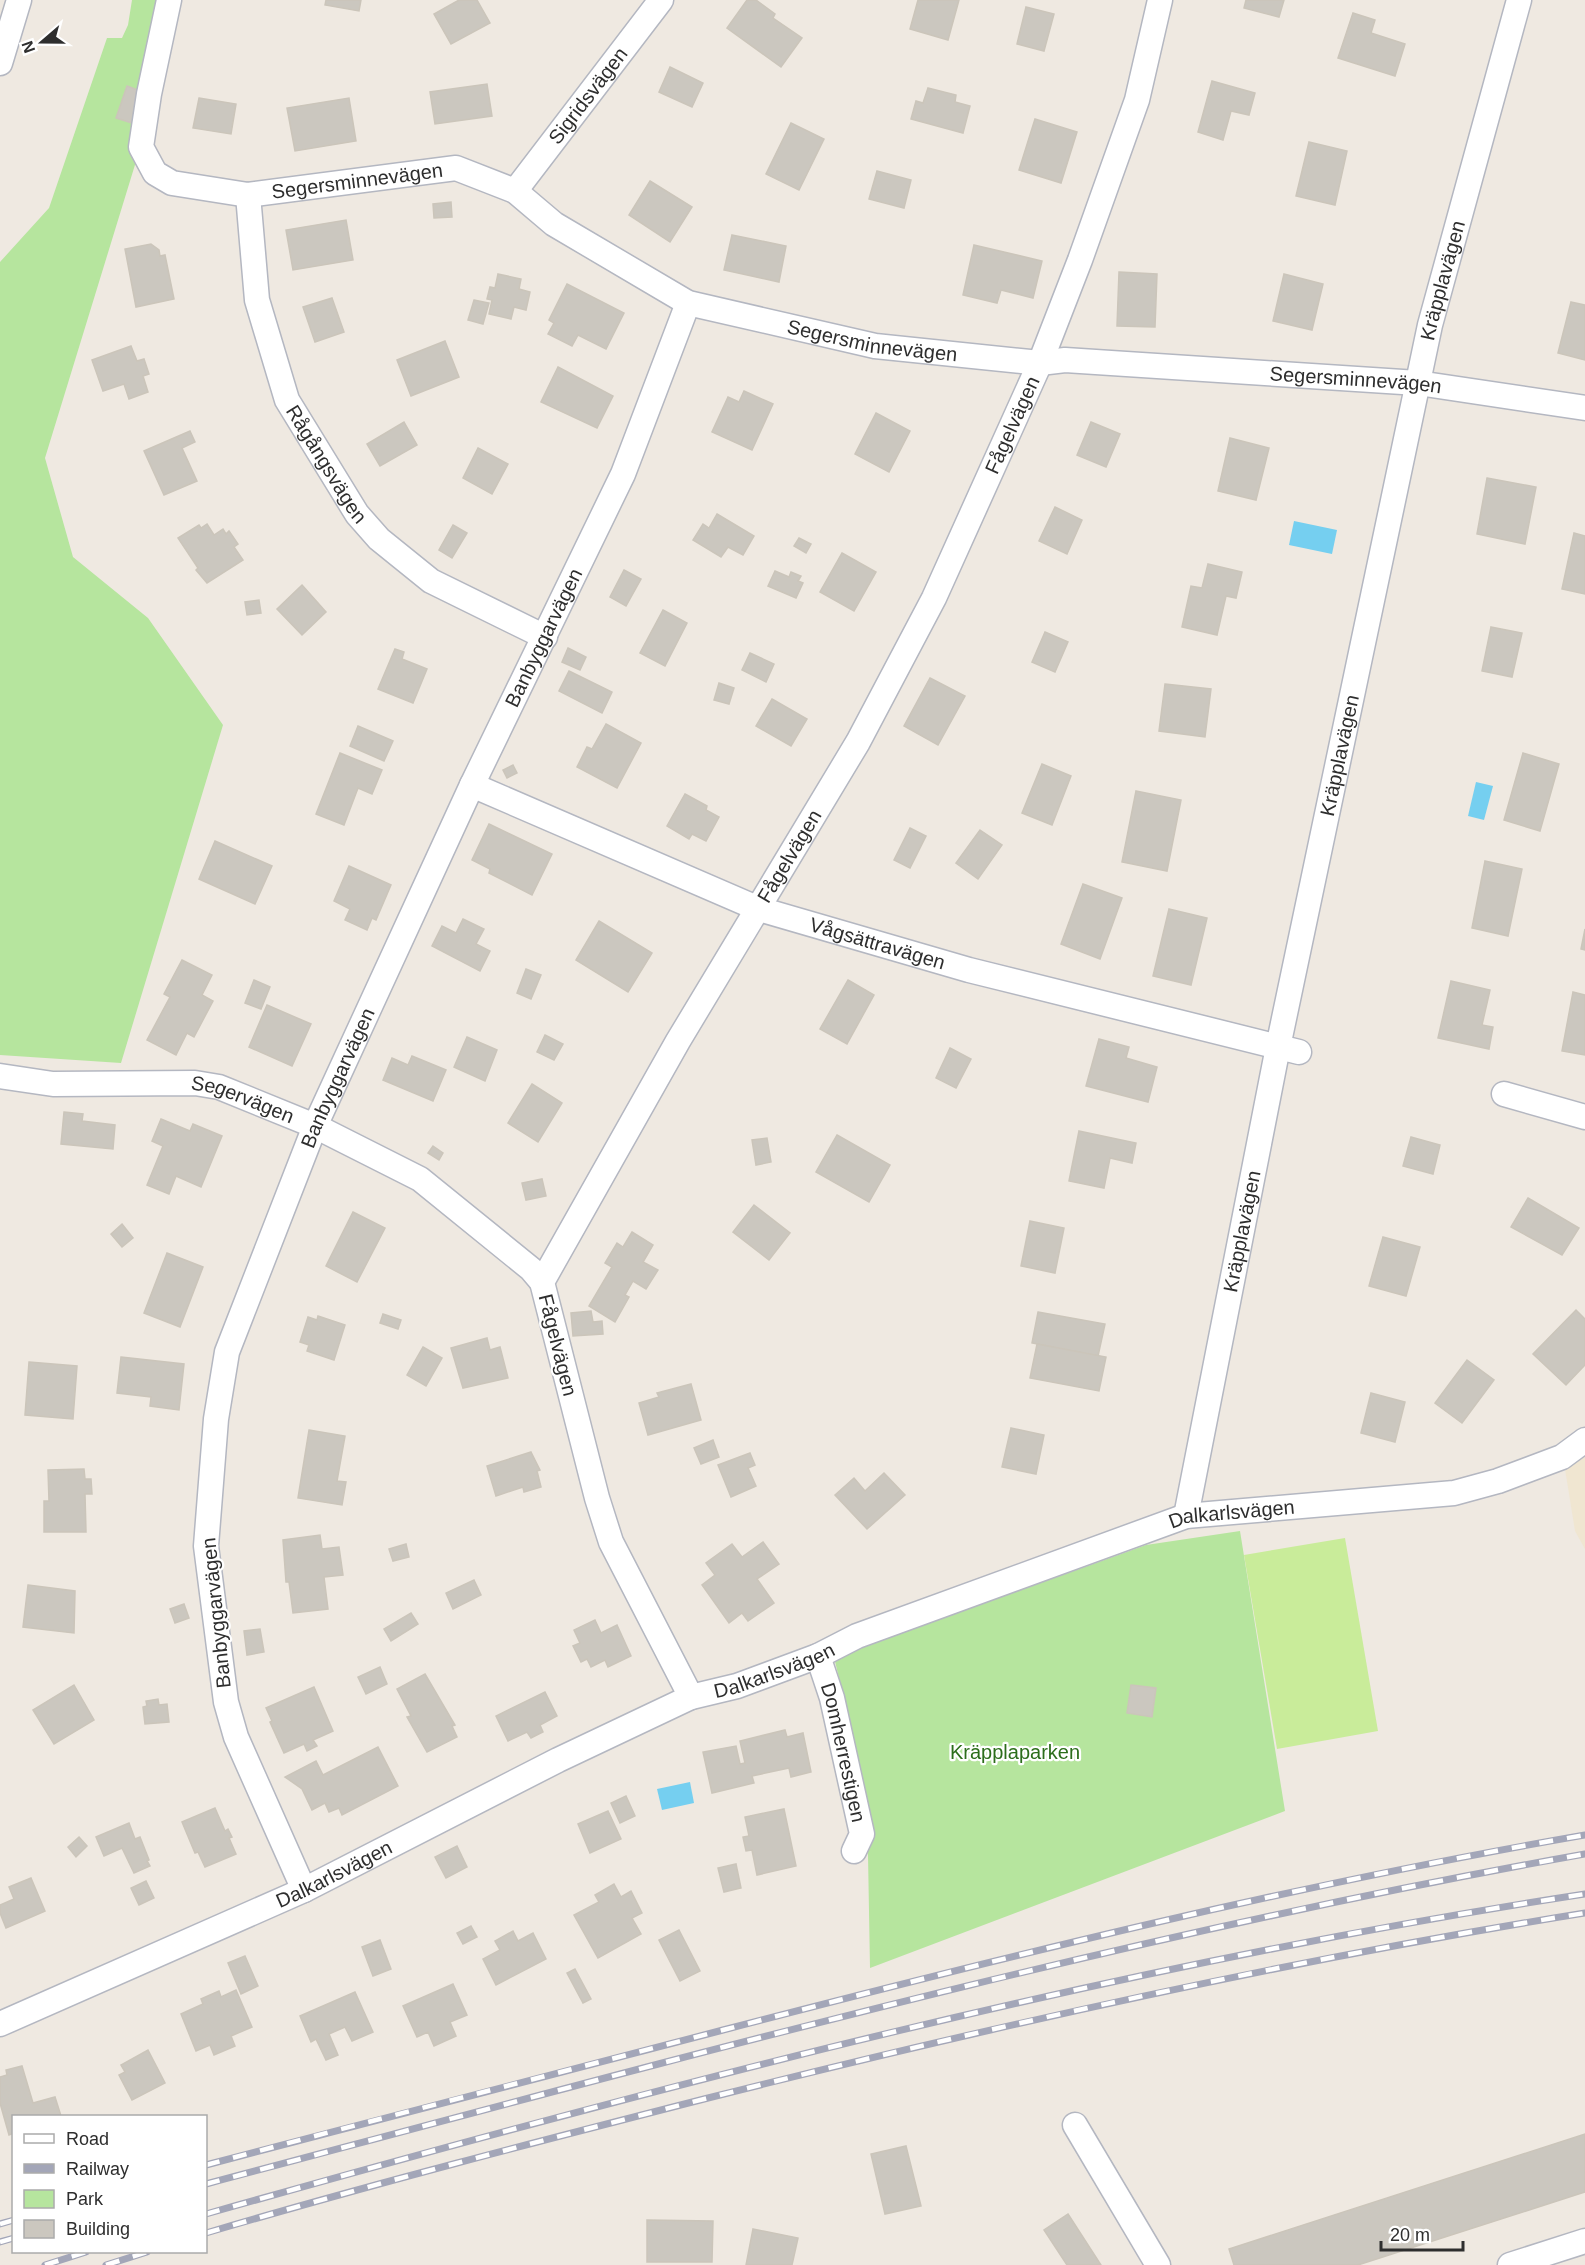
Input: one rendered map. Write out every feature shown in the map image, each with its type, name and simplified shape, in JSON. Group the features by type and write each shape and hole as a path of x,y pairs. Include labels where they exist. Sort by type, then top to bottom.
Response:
{"street":[{"path":"0,62 19,0"},
{"name":"Segersminnevägen","path":"169,0 148,94 141,147 155,173 172,183 248,195 456,168 515,191 554,224 688,303 874,346 1040,363 1065,360 1418,383 1585,408"},
{"name":"Sigridsvägen","path":"515,191 661,0"},
{"name":"Fågelvägen","path":"691,1697 612,1542 597,1498 542,1282 678,1041 858,742 934,598 1040,363 1137,100 1160,0"},
{"name":"Kräpplavägen","path":"1186,1516 1289,1050 1430,325 1519,0"},
{"name":"Rågångsvägen","path":"248,195 258,300 287,400 357,514 379,539 431,581 544,637"},
{"name":"Banbyggarvägen","path":"304,1890 232,1724 225,1690 206,1546 216,1419 227,1352 315,1126 472,785 623,474 688,303"},
{"name":"Vågsättravägen","path":"472,785 759,909 969,970 1289,1050"},
{"name":"Segervägen","path":"0,1076 87,1085 195,1083 219,1087 315,1126 420,1179 531,1269 542,1282"},
{"path":"1504,1094 1585,1117"},
{"name":"Dalkarlsvägen","path":"0,2024 304,1890 558,1760 691,1697 737,1686 818,1656 857,1636 1186,1516 1454,1493 1498,1481 1562,1457 1585,1440"},
{"name":"Domherrestigen","path":"818,1656 832,1698 862,1834 854,1851"},
{"path":"1075,2125 1158,2265"},
{"path":"1510,2265 1585,2241"}],"shaded area":[{"path":"1585,1457 1585,1549 1575,1531 1565,1469"}],"green space":[{"path":"132,0 182,0 135,144 138,155 45,458 73,557 148,618 223,725 121,1063 0,1055 0,262 49,208 107,38 122,38 128,25"},
{"name":"Kräpplaparken","path":"1240,1531 1285,1811 870,1968 868,1855 861,1772 834,1657 1146,1545"},
{"path":"1345,1538 1378,1731 1277,1749 1244,1555"}],"water":[{"path":"1294,521 1337,530 1332,554 1289,545"},
{"path":"1476,782 1493,786 1484,820 1468,816"},
{"path":"690,1782 694,1803 662,1810 657,1789"}],"building":[{"path":"326,0 361,0 359,11 325,5"},
{"path":"459,0 477,0 490,23 451,44 434,14"},
{"path":"747,0 756,0 775,14 773,18 802,38 781,67 727,28"},
{"path":"918,0 959,0 948,40 910,29"},
{"path":"1246,0 1284,0 1279,17 1244,8"},
{"path":"1026,7 1054,14 1044,51 1017,44"},
{"path":"1353,13 1375,20 1371,33 1405,44 1395,76 1338,58"},
{"path":"670,67 703,83 692,107 659,92"},
{"path":"1212,81 1255,93 1249,115 1231,111 1223,140 1198,132"},
{"path":"487,84 492,116 435,124 430,92"},
{"path":"127,86 143,92 132,123 116,118"},
{"path":"928,88 956,95 955,102 970,106 963,133 911,119 916,101 923,103"},
{"path":"199,98 236,104 231,134 193,128"},
{"path":"349,98 356,141 295,151 287,108"},
{"path":"1035,119 1077,132 1061,183 1019,170"},
{"path":"791,123 824,139 799,190 766,174"},
{"path":"1309,142 1347,151 1335,205 1296,196"},
{"path":"877,171 911,180 904,208 869,199"},
{"path":"650,181 692,207 670,242 629,215"},
{"path":"451,202 452,217 434,218 433,204"},
{"path":"346,220 353,260 293,270 286,230"},
{"path":"732,235 786,246 779,282 724,270"},
{"path":"151,244 159,250 160,256 165,255 174,299 136,307 125,249"},
{"path":"974,245 1042,261 1033,298 1001,290 997,303 963,295"},
{"path":"1119,272 1157,274 1155,327 1117,326"},
{"path":"498,274 521,279 519,289 530,292 526,310 514,307 511,319 489,314 492,300 487,299 490,287 495,288"},
{"path":"1284,274 1323,284 1312,330 1273,321"},
{"path":"567,284 624,313 606,349 578,335 572,346 548,334 554,323 549,320"},
{"path":"332,298 344,332 315,342 303,307"},
{"path":"474,300 489,303 483,324 468,320"},
{"path":"1571,302 1585,305 1585,360 1558,353"},
{"path":"445,341 459,377 411,396 397,360"},
{"path":"131,346 137,361 144,359 149,374 143,376 148,392 129,399 124,384 103,391 92,360"},
{"path":"558,367 613,396 597,428 541,402"},
{"path":"744,391 773,404 752,450 712,432 728,397 739,402"},
{"path":"876,413 910,431 889,472 855,454"},
{"path":"404,422 417,445 380,466 367,444"},
{"path":"1091,422 1120,434 1106,467 1077,455"},
{"path":"190,431 195,442 182,448 197,481 164,495 144,451"},
{"path":"1230,438 1269,448 1256,500 1218,491"},
{"path":"478,448 508,464 492,494 463,478"},
{"path":"1487,478 1536,487 1525,544 1477,534"},
{"path":"1055,507 1082,520 1067,554 1039,541"},
{"path":"717,514 754,536 743,555 728,547 721,557 693,540 703,524 709,528"},
{"path":"207,524 214,535 223,529 226,534 229,531 238,544 234,547 243,560 207,583 196,570 198,568 178,538 199,525 201,528"},
{"path":"453,525 467,533 452,558 439,550"},
{"path":"1574,533 1585,536 1585,594 1562,589"},
{"path":"799,538 811,544 806,553 794,546"},
{"path":"842,553 876,572 854,611 820,592"},
{"path":"1208,564 1242,572 1236,598 1226,596 1217,635 1182,627 1191,586 1202,588"},
{"path":"624,570 641,579 626,606 610,597"},
{"path":"775,571 789,577 791,572 801,576 798,581 803,583 796,598 768,586"},
{"path":"302,585 326,612 302,635 277,609"},
{"path":"259,600 261,613 247,615 245,602"},
{"path":"663,610 687,623 665,666 640,653"},
{"path":"1491,627 1522,633 1512,677 1482,671"},
{"path":"1045,632 1068,642 1055,672 1032,662"},
{"path":"568,648 586,657 580,670 562,662"},
{"path":"395,649 404,652 402,659 427,669 413,703 378,689"},
{"path":"750,653 774,664 766,682 742,670"},
{"path":"569,671 612,692 602,713 559,691"},
{"path":"930,678 965,696 938,745 904,726"},
{"path":"719,683 734,688 729,704 714,700"},
{"path":"1165,684 1211,689 1205,737 1159,731"},
{"path":"772,699 807,719 791,746 756,726"},
{"path":"606,724 641,743 617,788 577,767 587,747 592,749"},
{"path":"358,726 393,741 384,761 350,746"},
{"path":"340,753 382,770 372,794 358,788 344,825 316,814"},
{"path":"1523,753 1559,764 1540,831 1504,820"},
{"path":"1042,764 1071,776 1052,825 1022,813"},
{"path":"513,765 517,773 507,778 503,770"},
{"path":"1136,791 1181,800 1167,871 1122,862"},
{"path":"685,794 707,806 706,810 719,817 706,841 692,834 689,839 667,826"},
{"path":"489,824 552,854 532,895 489,873 490,869 472,860"},
{"path":"910,828 926,836 910,868 894,860"},
{"path":"980,830 1002,845 978,879 956,863"},
{"path":"215,841 272,866 255,904 199,879"},
{"path":"1485,861 1522,869 1508,936 1472,928"},
{"path":"349,866 391,885 376,920 372,918 367,930 345,920 350,909 334,901"},
{"path":"1083,884 1122,898 1100,959 1061,944"},
{"path":"1169,909 1207,918 1191,985 1153,976"},
{"path":"463,919 484,929 476,944 490,951 480,971 432,946 442,926 456,933"},
{"path":"599,921 652,953 628,992 576,960"},
{"path":"1585,929 1585,950 1581,949"},
{"path":"182,960 212,975 202,995 213,1001 194,1037 187,1033 176,1055 147,1040 170,997 164,994"},
{"path":"526,969 541,975 531,999 517,993"},
{"path":"254,980 270,987 261,1009 245,1003"},
{"path":"848,980 874,995 847,1044 820,1029"},
{"path":"1451,981 1490,990 1482,1025 1493,1027 1489,1049 1438,1038"},
{"path":"1573,992 1585,995 1585,1055 1562,1051"},
{"path":"267,1005 311,1024 292,1066 249,1047"},
{"path":"545,1035 563,1044 554,1060 537,1052"},
{"path":"467,1037 497,1050 485,1081 454,1067"},
{"path":"1099,1039 1129,1047 1126,1058 1157,1067 1148,1102 1086,1086"},
{"path":"950,1048 971,1059 956,1088 936,1078"},
{"path":"412,1056 446,1070 433,1101 383,1080 392,1058 408,1065"},
{"path":"532,1084 562,1103 538,1142 508,1123"},
{"path":"64,1112 83,1114 82,1121 115,1125 113,1149 61,1144"},
{"path":"161,1119 190,1131 193,1124 222,1136 201,1187 176,1176 169,1194 147,1185 163,1146 152,1141"},
{"path":"1079,1131 1136,1143 1132,1163 1110,1158 1104,1188 1069,1181"},
{"path":"837,1135 890,1165 869,1202 816,1172"},
{"path":"1411,1137 1440,1145 1433,1174 1403,1166"},
{"path":"767,1138 771,1162 756,1165 752,1140"},
{"path":"433,1146 443,1153 439,1160 428,1153"},
{"path":"542,1179 546,1196 526,1200 522,1183"},
{"path":"1528,1198 1579,1228 1562,1255 1511,1227"},
{"path":"754,1205 790,1233 769,1260 733,1232"},
{"path":"353,1212 385,1228 357,1282 326,1266"},
{"path":"1030,1221 1064,1228 1055,1273 1021,1266"},
{"path":"122,1224 133,1238 122,1247 111,1234"},
{"path":"632,1232 653,1245 643,1262 658,1270 646,1289 633,1281 625,1295 629,1297 615,1322 589,1306 612,1267 605,1263 617,1243 623,1247"},
{"path":"1383,1237 1420,1247 1406,1296 1369,1286"},
{"path":"167,1253 203,1267 180,1327 144,1313"},
{"path":"1576,1310 1585,1319 1585,1365 1566,1385 1533,1354"},
{"path":"591,1311 593,1322 602,1321 603,1334 573,1336 571,1313"},
{"path":"1038,1312 1105,1324 1098,1356 1032,1343"},
{"path":"383,1314 401,1320 398,1329 380,1323"},
{"path":"318,1316 345,1325 334,1360 307,1351 309,1345 300,1342 308,1317 317,1320"},
{"path":"487,1338 490,1350 500,1347 508,1378 463,1388 451,1348"},
{"path":"1037,1344 1106,1357 1099,1391 1030,1378"},
{"path":"423,1347 442,1358 426,1386 407,1375"},
{"path":"121,1357 184,1364 179,1410 150,1406 151,1397 117,1393"},
{"path":"1467,1360 1494,1380 1462,1423 1435,1403"},
{"path":"29,1362 77,1366 73,1419 25,1415"},
{"path":"691,1384 701,1420 648,1435 639,1403 659,1397 657,1393"},
{"path":"1371,1393 1405,1402 1395,1442 1361,1433"},
{"path":"1011,1428 1044,1435 1036,1474 1002,1467"},
{"path":"309,1430 345,1436 337,1481 346,1482 342,1505 298,1498"},
{"path":"713,1440 719,1457 701,1464 694,1448"},
{"path":"531,1452 540,1470 537,1471 541,1487 524,1492 523,1487 496,1496 487,1466"},
{"path":"750,1453 755,1465 748,1468 756,1486 731,1497 718,1465"},
{"path":"84,1469 85,1479 91,1479 92,1494 85,1494 86,1532 44,1532 44,1501 49,1501 48,1470"},
{"path":"884,1473 905,1495 867,1529 835,1495 854,1478 865,1491"},
{"path":"320,1535 322,1549 339,1547 343,1575 324,1577 328,1609 293,1613 289,1582 286,1582 283,1540"},
{"path":"763,1542 779,1564 757,1579 774,1603 748,1621 742,1613 729,1623 702,1585 715,1575 706,1563 732,1544 742,1557"},
{"path":"406,1544 409,1557 393,1561 389,1549"},
{"path":"474,1580 481,1595 453,1609 446,1593"},
{"path":"28,1585 75,1591 74,1633 23,1627"},
{"path":"184,1604 189,1618 175,1623 170,1609"},
{"path":"411,1613 418,1624 391,1641 384,1629"},
{"path":"595,1620 601,1633 617,1625 631,1656 608,1667 605,1660 591,1667 587,1659 581,1662 573,1646 580,1643 574,1630"},
{"path":"260,1629 264,1652 247,1655 244,1631"},
{"path":"380,1667 387,1684 366,1694 358,1677"},
{"path":"425,1674 455,1725 452,1726 457,1737 427,1752 407,1717 411,1716 397,1689"},
{"path":"74,1685 94,1720 54,1744 33,1710"},
{"path":"1131,1685 1156,1688 1152,1717 1127,1713"},
{"path":"314,1687 333,1731 313,1740 317,1746 307,1751 304,1744 284,1753 266,1708"},
{"path":"545,1692 557,1716 540,1725 543,1732 531,1738 527,1732 508,1741 496,1716"},
{"path":"158,1699 159,1705 167,1704 169,1722 145,1724 143,1707 147,1706 146,1701"},
{"path":"785,1730 787,1737 803,1733 811,1772 791,1777 789,1768 752,1776 754,1783 712,1793 703,1752 736,1746 740,1764 745,1763 740,1741"},
{"path":"378,1747 398,1786 342,1815 339,1808 329,1812 325,1803 312,1810 302,1789 285,1777 316,1761 323,1775"},
{"path":"626,1796 635,1816 620,1823 611,1803"},
{"path":"215,1808 225,1831 228,1829 232,1837 229,1838 236,1854 205,1867 198,1852 195,1853 182,1822"},
{"path":"784,1809 796,1866 757,1875 752,1850 746,1851 743,1837 749,1836 745,1817"},
{"path":"608,1811 621,1839 590,1853 578,1824"},
{"path":"129,1823 135,1839 140,1837 150,1866 134,1873 122,1848 104,1856 96,1837"},
{"path":"79,1837 87,1846 76,1857 68,1847"},
{"path":"457,1846 467,1867 446,1878 435,1857"},
{"path":"736,1864 741,1888 724,1892 718,1868"},
{"path":"31,1878 45,1911 6,1928 0,1913 0,1905 14,1899 9,1887"},
{"path":"146,1881 154,1898 139,1905 131,1888"},
{"path":"614,1884 621,1897 631,1891 642,1913 632,1918 641,1934 598,1958 574,1915 599,1902 595,1895"},
{"path":"471,1926 477,1937 463,1944 457,1933"},
{"path":"679,1930 700,1971 680,1981 659,1940"},
{"path":"513,1931 518,1941 533,1933 546,1959 496,1985 483,1959 500,1950 495,1941"},
{"path":"380,1940 391,1969 373,1976 362,1947"},
{"path":"245,1956 258,1986 241,1994 228,1963"},
{"path":"575,1969 591,1999 583,2003 567,1973"},
{"path":"453,1984 467,2015 450,2022 456,2036 434,2046 428,2032 417,2037 403,2006"},
{"path":"236,1990 252,2027 231,2036 235,2046 214,2055 210,2045 196,2051 181,2014 203,2004 201,1999 219,1991 221,1997"},
{"path":"355,1992 373,2032 352,2041 345,2027 329,2034 338,2055 326,2060 316,2039 311,2042 300,2016"},
{"path":"148,2050 165,2083 132,2100 119,2075 125,2072 121,2065"},
{"path":"22,2066 33,2103 55,2097 61,2115 12,2115 12,2134 9,2135 0,2103 0,2077 7,2075 6,2070"},
{"path":"1585,2134 1585,2192 1358,2265 1234,2265 1229,2249"},
{"path":"906,2146 921,2206 885,2214 871,2154"},
{"path":"1068,2214 1101,2265 1067,2265 1044,2230"},
{"path":"647,2220 713,2221 712,2262 647,2262"},
{"path":"753,2229 798,2238 792,2265 746,2265"}],"railway":[{"path":"207,2165 830,2002 1044,1949 1368,1876 1585,1835"},
{"path":"207,2184 892,2004 1237,1923 1585,1854"},
{"path":"207,2214 376,2166 719,2075 1063,1993 1236,1956 1410,1923 1585,1894"},
{"path":"207,2233 519,2147 926,2045 1254,1973 1474,1931 1585,1913"},
{"path":"0,2224 12,2221"},
{"path":"0,2242 12,2239"},
{"path":"45,2265 83,2253"},
{"path":"106,2265 144,2253"}]}
